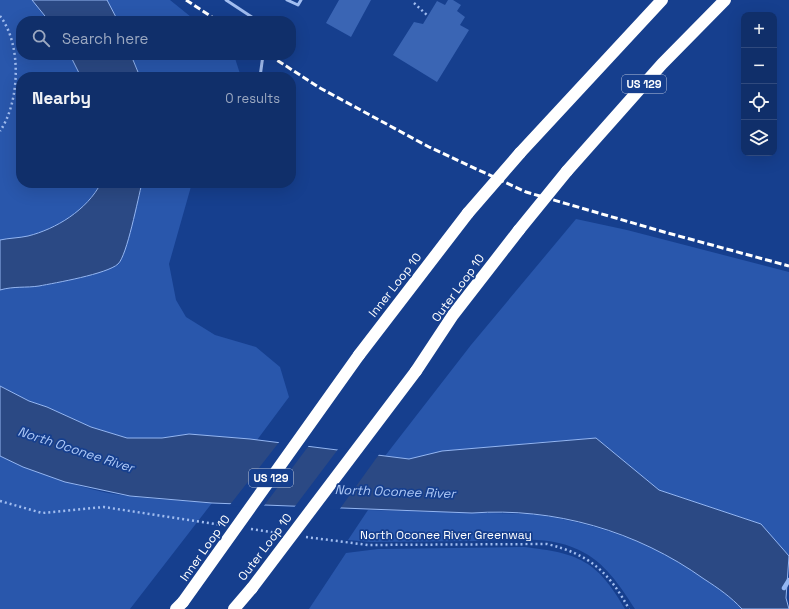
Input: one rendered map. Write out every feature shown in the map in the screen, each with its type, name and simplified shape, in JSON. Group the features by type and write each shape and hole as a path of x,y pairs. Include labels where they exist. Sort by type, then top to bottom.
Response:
{"highway":[{"name":"Inner Loop 10","path":"179,607 359,355 468,213 520,154 662,0"},
{"name":"Outer Loop 10","path":"234,609 252,588 416,371 453,316 519,230 567,171 662,64 725,0"},
{"path":"238,609 252,588"}],"lane":[{"path":"226,0 250,16"},
{"path":"288,0 298,6 301,0"},
{"path":"261,72 262,60"}],"path":[{"path":"414,3 428,16"},
{"path":"0,16 12,40 15,62 11,106 0,131"},
{"path":"0,501 42,513 104,507 229,526"},
{"path":"245,528 283,533"},
{"name":"North Oconee River Greenway","path":"298,536 368,545 547,544 573,551 596,565 611,580 629,609"}],"shaded area":[{"path":"0,0 32,0 45,16 16,16 16,60 72,60 78,72 16,72 16,188 98,188 88,202 79,210 49,229 28,236 0,240"},
{"path":"107,0 170,0 190,16 115,16"},
{"path":"133,60 236,60 239,72 138,72"},
{"path":"141,188 191,188 169,264 176,300 186,317 215,335 256,347 280,367 289,397 257,440 189,434 162,438 127,438 91,427 47,407 29,401 0,386 0,290 66,281 91,275 119,264"},
{"path":"576,219 627,230 789,272 789,556 761,524 659,490 596,438 530,443 409,459 385,456 471,345"},
{"path":"0,456 53,478 108,493 147,498 212,503 130,609 0,609"},
{"path":"368,510 531,514 578,522 623,536 666,555 707,580 730,597 742,609 635,609 618,583 597,561 579,550 555,542 516,539 371,542 348,540"},
{"path":"524,547 559,552 584,562 595,569 605,579 625,609 309,609 346,553 378,549"}],"water":[{"path":"32,0 107,0 115,16 45,16"},
{"path":"72,60 133,60 138,72 78,72"},
{"path":"98,188 141,188 125,250 118,264 112,268 92,275 39,286 0,290 0,240 28,236 49,229 79,210"},
{"name":"North Oconee River","path":"0,386 29,401 47,407 91,427 127,438 162,438 189,434 250,439 409,459 442,451 596,438 659,490 761,524 789,556 786,598 789,609 742,609 714,586 678,562 651,548 623,535 564,519 533,514 503,512 472,513 212,503 130,496 65,482 23,467 0,456"}],"pier":[{"path":"280,441 310,444 263,507 229,506"},
{"path":"339,448 380,453 339,510 293,509"}],"building":[{"path":"339,0 371,0 351,37 326,23"},
{"path":"448,0 453,0 461,5 457,11 465,17 460,25 469,30 437,82 393,55 414,22 423,24 437,1 445,5"}],"waterway":[{"path":"784,588 789,580"}],"railway":[{"path":"186,0 210,16"},
{"path":"277,60 295,72"},
{"path":"296,72 320,88 429,147 526,192 789,266"}]}
